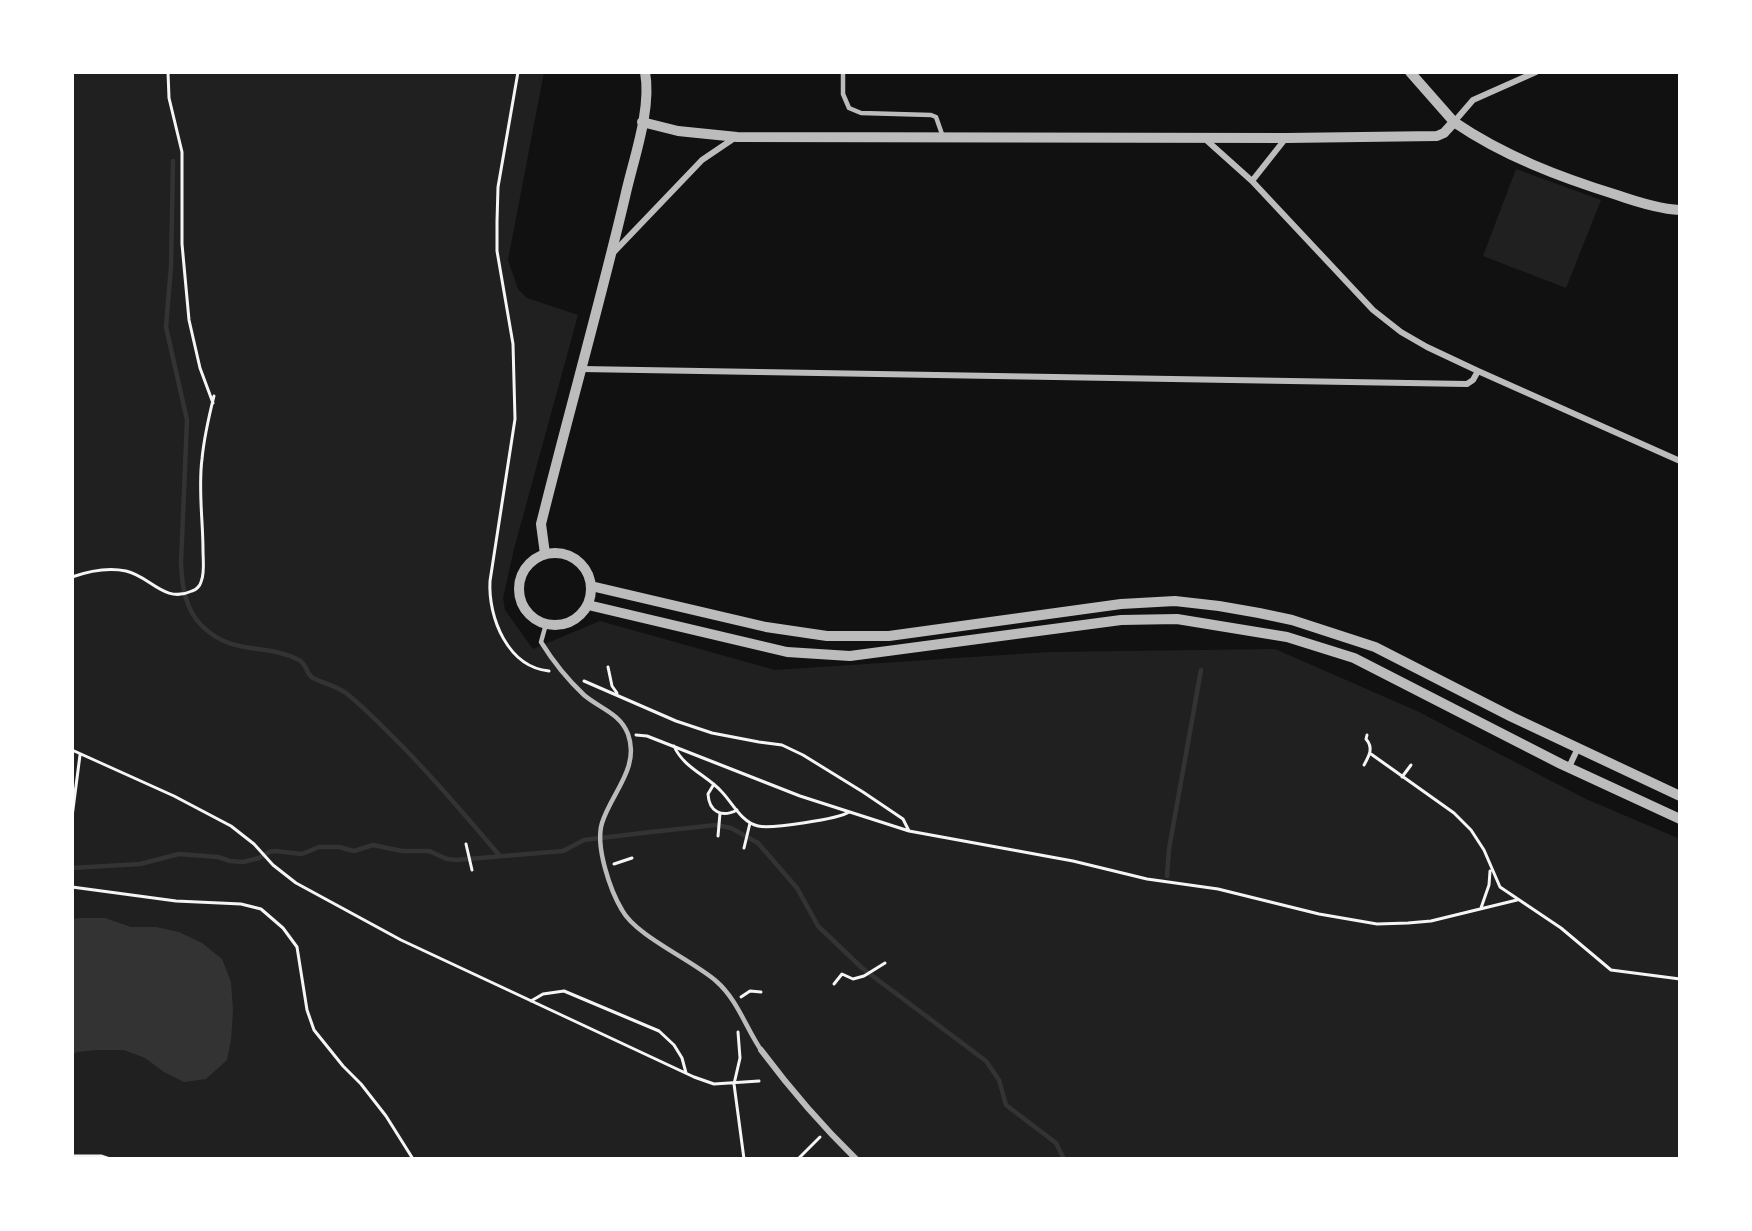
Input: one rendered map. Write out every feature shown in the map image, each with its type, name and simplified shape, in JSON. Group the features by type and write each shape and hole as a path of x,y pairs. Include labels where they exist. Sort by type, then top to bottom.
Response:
{"street":[{"path":"545,554 541,524 611,255 642,122 647,85 645,72"},
{"path":"1410,72 1454,122 1486,142 1536,167 1636,201 1671,210 1680,210"},
{"path":"642,122 678,131 737,137 1437,136 1444,133 1473,100 1536,72"},
{"path":"1203,136 1252,181 1373,310 1401,332 1478,371 1680,461"},
{"path":"611,255 702,160 737,137"},
{"path":"1252,181 1286,138"},
{"path":"582,369 1467,384 1473,380 1478,371"},
{"path":"557,553 568,555 578,561 585,570 591,586 588,605 580,615 570,622 558,625 546,624 535,619 526,611 519,589 520,577 526,567 545,554 557,553"},
{"path":"591,586 766,627 828,636 889,636 1121,604 1175,601 1220,606 1292,620 1375,647 1680,796"},
{"path":"588,605 787,652 850,656 1121,620 1177,619 1287,637 1354,658 1569,767 1680,819"},
{"path":"1569,767 1578,748"},
{"path":"761,1050 795,1096 856,1159"}],"lane":[{"path":"843,72 843,94 849,108 861,113 931,115 936,117 943,137"},
{"path":"546,624 541,642 561,672 586,697 612,713 627,730 632,748 628,771 602,824 601,851 622,912 645,934 717,982 736,1006 761,1050"}],"path":[{"path":"168,72 168,98 182,152 182,244 188,314 200,368 213,403"},
{"path":"518,72 498,187 497,252 513,344 515,419 490,581 489,598 501,634 514,653 531,667 561,672 618,694 676,721 711,733 782,745 804,755 903,819 909,831"},
{"path":"72,578 97,570 125,571 171,594 180,595 194,591 202,577 201,468 214,396"},
{"path":"608,667 612,686 618,694"},
{"path":"1364,765 1371,754 1370,744 1366,739 1367,735"},
{"path":"628,736 647,736 800,796 909,831 1073,861 1147,879 1218,889 1319,914 1377,924 1431,921 1517,900"},
{"path":"674,746 682,760 714,784 749,825 774,826 843,816 850,812"},
{"path":"72,750 174,796 231,825 254,844 273,866 296,883 401,940 686,1074 714,1084 759,1081"},
{"path":"1371,754 1454,813 1465,824 1484,850 1500,887 1561,928 1611,970 1680,978"},
{"path":"72,817 80,755"},
{"path":"1402,777 1411,765"},
{"path":"714,784 710,789 708,800 719,816 718,836"},
{"path":"719,816 737,810"},
{"path":"744,848 749,825"},
{"path":"466,844 472,870"},
{"path":"605,868 632,858"},
{"path":"1480,908 1489,885 1491,869"},
{"path":"72,887 176,901 241,904 261,909 284,928 297,947 307,1010 314,1030 380,1108 413,1159"},
{"path":"834,984 842,974 853,979 864,976 885,963"},
{"path":"531,1001 543,994 564,991 659,1031 674,1045 682,1058 686,1074"},
{"path":"736,1006 745,993 761,992"},
{"path":"738,1030 741,1058 734,1084 744,1159"},
{"path":"798,1159 827,1131"},
{"path":"72,1156 101,1156 110,1159"}],"shaded area":[{"path":"72,72 544,72 508,260 518,289 527,298 578,315 514,549 503,598 505,610 533,649 600,621 775,670 1049,652 1275,649 1417,711 1586,799 1680,839 1680,1159 72,1159"},
{"path":"1516,169 1601,200 1566,288 1483,256"},
{"path":"105,918 131,927 156,927 179,932 202,943 222,959 231,982 233,1010 231,1040 227,1060 206,1079 184,1082 164,1072 145,1058 124,1050 96,1050 77,1052 72,1055 72,919"}],"waterway":[{"path":"173,161 171,266 166,327 187,420 181,563 188,605 196,619 214,636 238,646 274,651 299,660 313,678 346,693 416,761 500,856"},
{"path":"1167,876 1169,849 1201,670"},
{"path":"72,868 140,864 179,854 218,857 243,862 275,851 302,854 319,847 339,847 354,851 373,845 402,851 429,851 447,859 456,860 563,851 584,840 651,832 716,825 731,828 758,843 797,888 818,926 862,968 986,1061 999,1080 1006,1105 1056,1143 1064,1159"}]}
